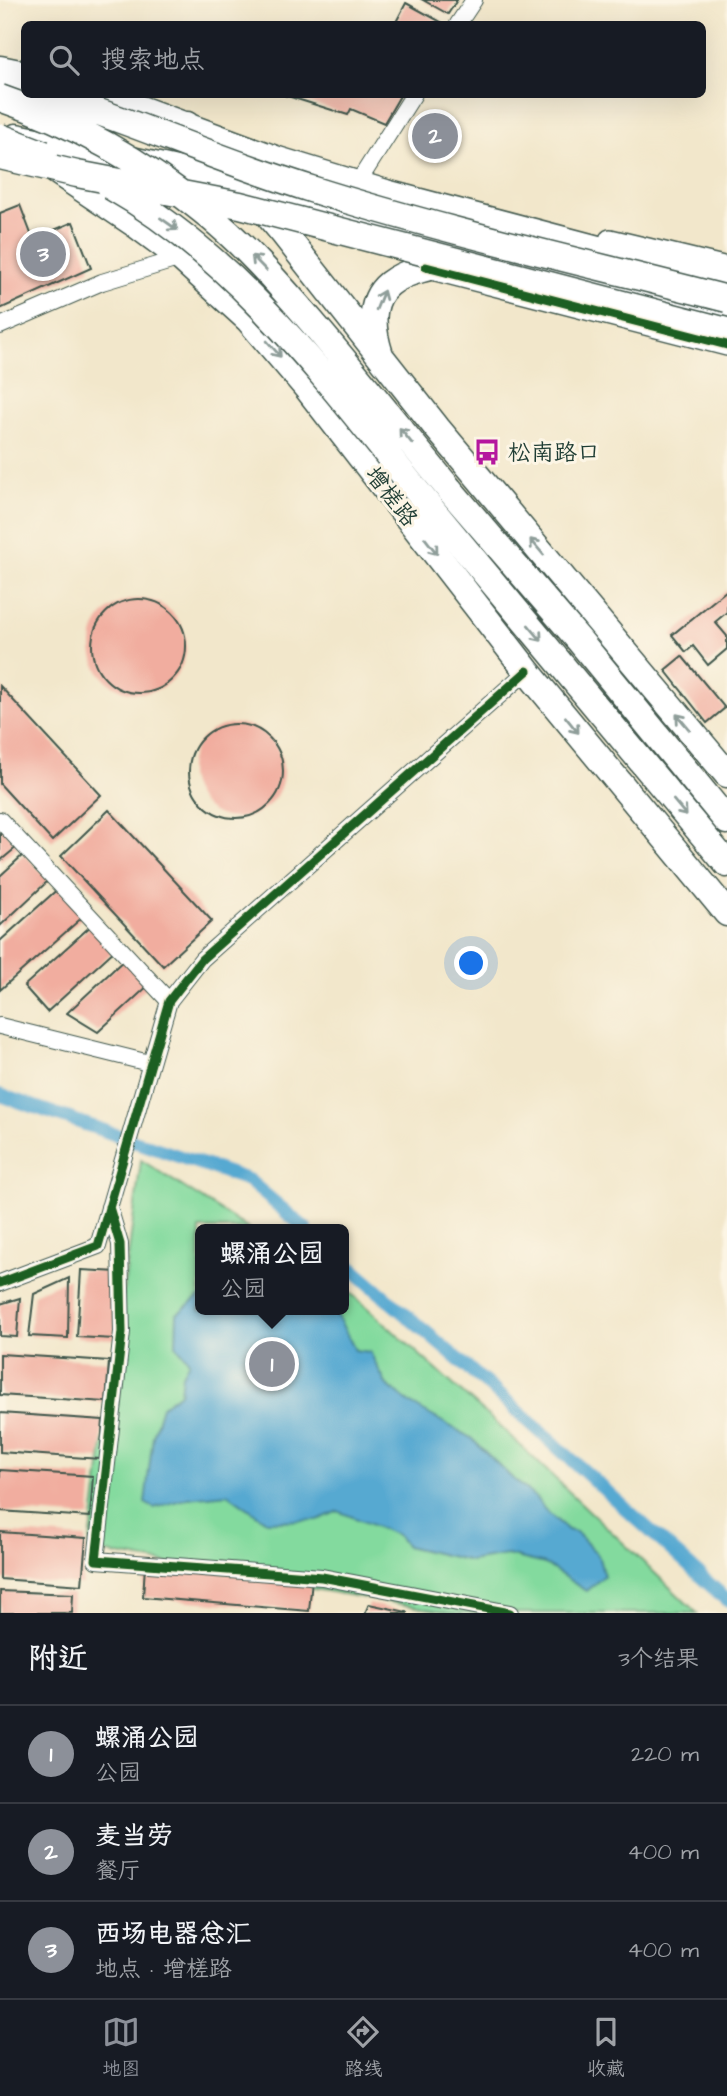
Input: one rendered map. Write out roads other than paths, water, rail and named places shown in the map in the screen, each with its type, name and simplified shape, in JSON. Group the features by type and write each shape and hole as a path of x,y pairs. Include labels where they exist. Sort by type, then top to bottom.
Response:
{"main road":[{"path":"0,69 21,73"},
{"path":"0,81 21,87"},
{"path":"58,98 273,177 345,200 727,299"},
{"path":"111,98 278,160 435,208 727,283"},
{"path":"0,100 43,113 148,170 204,212 251,256 288,295 579,640 727,821"},
{"path":"187,125 284,234 437,428 727,774"},
{"path":"5,138 243,185 495,255 727,315"},
{"name":"增槎路","path":"5,138 106,204 181,258 249,320 308,389 527,671 727,914"},
{"name":"增槎路","path":"5,138 54,158 112,187 168,223 239,282 291,338 727,864"},
{"path":"0,156 77,174 240,205 727,331"},
{"path":"228,299 216,275 210,253 221,221 243,185 262,163 278,160"},
{"path":"382,359 374,337 377,302 395,278 426,267 495,255"}],"street":[{"path":"460,21 474,0"},
{"path":"357,184 411,98"},
{"path":"0,100 17,108 27,117 29,123 5,138"},
{"path":"553,238 605,239 727,268"},
{"path":"0,326 102,282 181,258"},
{"path":"426,267 727,345"},
{"path":"550,269 603,313"},
{"path":"0,1283 98,1246 169,1001 202,959 527,671"},
{"path":"0,820 169,1001"},
{"path":"0,1026 149,1063"},
{"path":"110,1207 120,1244 122,1332 96,1560 322,1577 510,1613"}],"water":[{"path":"195,1300 195,1315 337,1315 355,1350 370,1352 386,1384 411,1404 471,1438 535,1497 546,1511 568,1530 576,1532 598,1555 604,1576 586,1591 545,1564 507,1555 470,1561 406,1546 397,1535 338,1511 318,1520 266,1521 228,1494 188,1498 154,1508 145,1503 153,1436 162,1406 180,1393 182,1375 189,1361 176,1345 177,1314"}],"waterway":[{"path":"0,1095 248,1180 300,1224"},
{"path":"349,1266 503,1398 727,1600"}],"place":[{"name":"麦当劳","path":"435,136"},
{"name":"西场电器总汇","path":"43,254"},
{"name":"松南路口","path":"487,452"},
{"name":"螺涌公园","path":"272,1364"}]}
